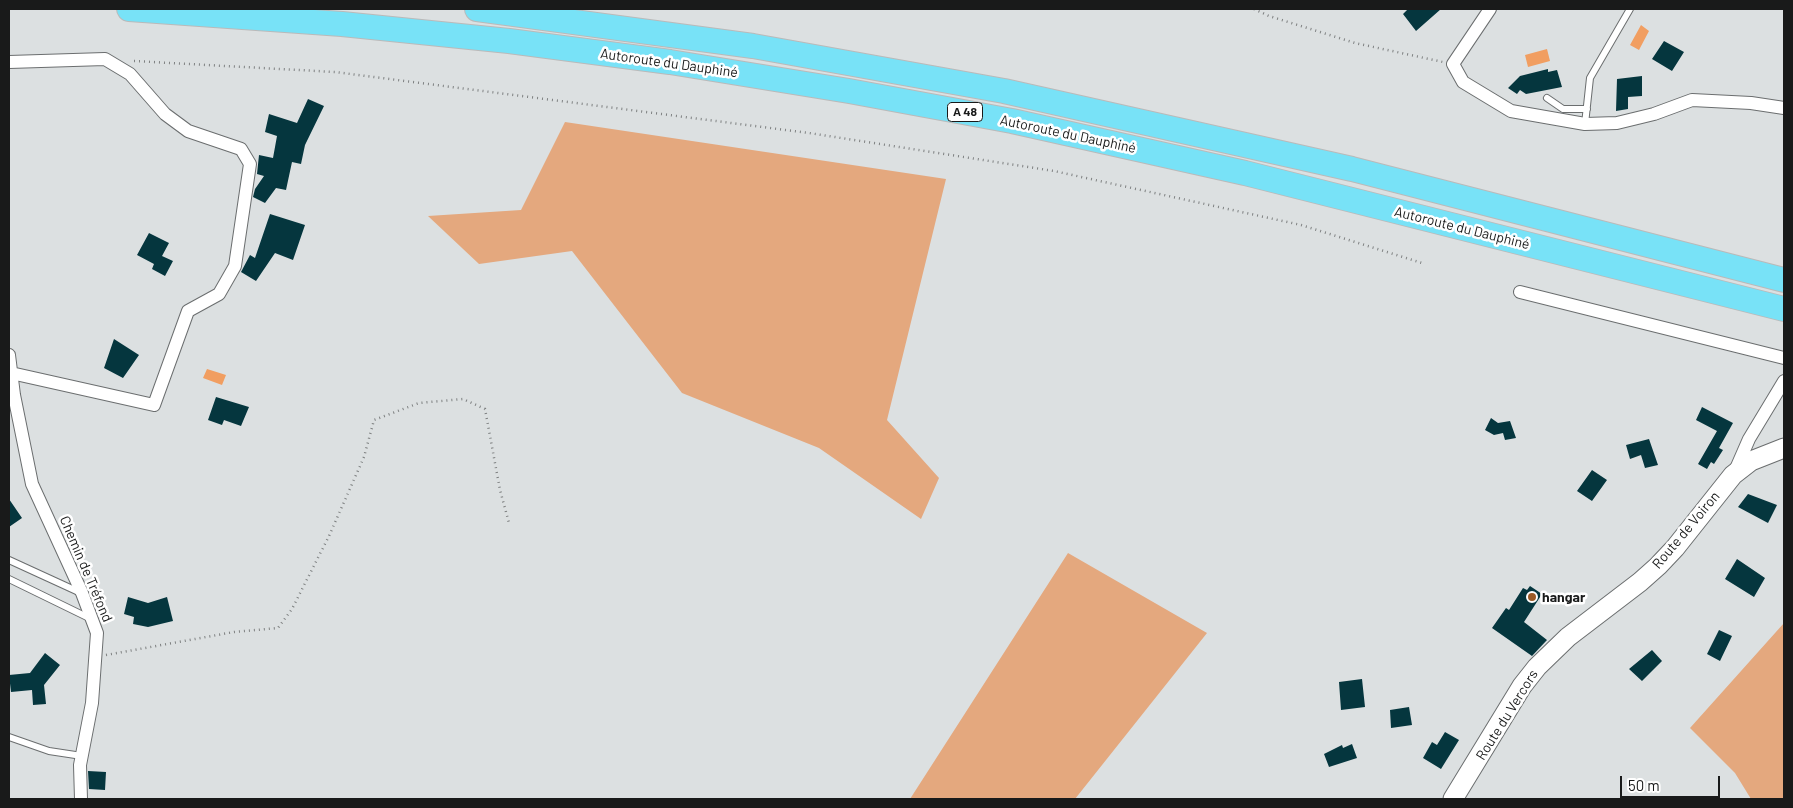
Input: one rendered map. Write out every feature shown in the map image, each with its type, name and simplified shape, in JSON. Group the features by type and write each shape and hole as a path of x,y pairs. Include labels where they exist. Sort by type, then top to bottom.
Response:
{"highway":[{"name":"Autoroute du Dauphiné","path":"129,9 342,24 509,41 670,62 849,91 1012,121 1245,173 1784,309"},
{"name":"Autoroute du Dauphiné","path":"477,9 753,46 1013,93 1352,170 1784,280"}],"main road":[{"name":"Route de Voiron","path":"1568,637 1658,566 1675,548 1732,475 1751,462 1784,448"},
{"name":"Route du Vercors","path":"1453,799 1522,686 1537,667 1568,637"}],"street":[{"path":"1490,9 1454,64 1463,82 1511,111 1585,124 1618,123 1692,100 1751,102 1784,108"},
{"path":"9,62 105,59 130,74 165,114 188,132 241,149 250,164 235,266 219,294 188,311 154,405 11,373"},
{"path":"1520,292 1784,358"},
{"name":"Chemin de Tréfond","path":"9,355 32,484 82,593 97,633 92,703 82,756 81,799"},
{"path":"1732,475 1750,439 1784,381"}],"lane":[{"path":"1585,124 1590,78 1630,9"},
{"path":"1547,98 1563,109 1587,109"},
{"path":"9,560 82,593"},
{"path":"9,579 93,620"},
{"path":"9,738 49,751 82,756"}],"path":[{"path":"1254,9 1269,16 1355,43 1454,64"},
{"path":"105,59 335,72 809,133 1054,171 1301,225 1425,264"},
{"path":"95,656 234,632 278,628 292,609 329,536 364,457 374,420 419,403 463,399 485,409 508,523"}],"shaded area":[{"path":"1641,25 1649,31 1639,50 1630,45"},
{"path":"1547,49 1550,61 1528,67 1525,55"},
{"path":"565,122 946,179 887,420 939,478 921,519 819,448 682,393 572,251 479,264 428,216 521,210"},
{"path":"207,369 226,375 222,385 203,378"},
{"path":"1068,553 1207,633 1075,799 910,799"},
{"path":"1784,623 1784,799 1751,799 1735,773 1690,728"}],"building":[{"path":"1408,9 1441,9 1416,31 1403,14"},
{"path":"1664,41 1684,52 1672,71 1652,59"},
{"path":"1548,69 1548,72 1557,70 1562,87 1526,94 1520,90 1517,94 1508,88 1520,76"},
{"path":"1642,76 1642,96 1628,97 1628,109 1616,111 1617,79"},
{"path":"308,99 324,106 305,145 301,164 292,162 286,190 276,188 265,203 253,197 255,189 264,176 257,174 259,155 273,158 277,136 265,132 269,114 297,123"},
{"path":"270,214 305,225 293,260 275,253 256,281 241,272 250,255 255,258"},
{"path":"149,233 169,243 162,256 173,261 165,276 152,269 154,264 137,255"},
{"path":"114,339 139,355 123,378 104,368"},
{"path":"216,397 249,407 241,426 224,420 222,425 208,420"},
{"path":"1702,407 1733,423 1719,448 1723,450 1714,464 1711,462 1707,469 1698,464 1717,431 1696,420"},
{"path":"1491,418 1498,423 1510,421 1516,438 1505,440 1503,433 1494,435 1485,430"},
{"path":"1649,439 1658,465 1645,468 1641,455 1630,459 1626,445"},
{"path":"1592,470 1607,480 1592,501 1577,491"},
{"path":"1748,494 1777,505 1768,523 1738,507"},
{"path":"9,499 22,518 9,527"},
{"path":"1737,559 1765,578 1754,597 1725,579"},
{"path":"1530,586 1542,594 1524,622 1547,640 1532,656 1492,628 1506,608 1509,610 1523,588 1527,590"},
{"path":"128,597 148,603 167,597 173,621 148,627 133,624 134,617 124,614"},
{"path":"1719,630 1732,636 1720,661 1707,654"},
{"path":"1652,650 1662,661 1642,681 1629,669"},
{"path":"45,653 60,665 44,685 46,704 33,705 32,690 11,692 9,675 30,673"},
{"path":"1362,679 1365,707 1341,710 1339,682"},
{"path":"1409,707 1412,725 1391,728 1390,710"},
{"path":"1445,732 1459,740 1441,769 1423,758 1432,742 1437,745"},
{"path":"1352,744 1357,758 1329,767 1324,754 1342,745 1343,748"},
{"path":"88,771 106,772 105,790 89,789"}],"place":[{"name":"hangar","path":"1532,597"}]}
